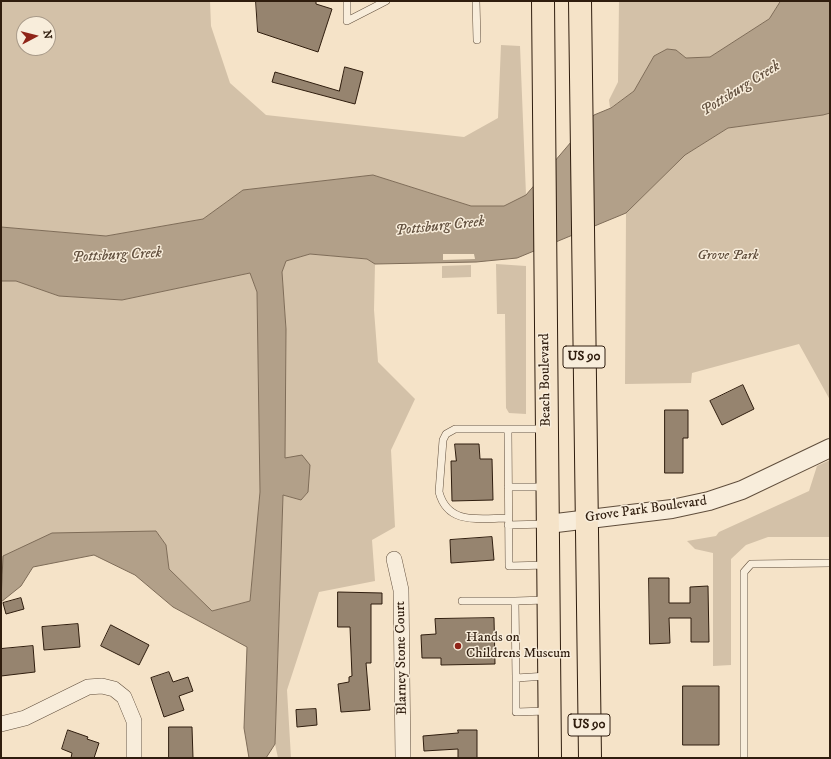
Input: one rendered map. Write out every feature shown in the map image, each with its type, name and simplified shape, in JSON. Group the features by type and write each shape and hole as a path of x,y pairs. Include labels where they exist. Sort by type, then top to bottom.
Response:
{"highway":[{"name":"Beach Boulevard","path":"543,1 550,758"},
{"name":"US 90","path":"580,1 582,246 590,758"}],"street":[{"name":"Grove Park Boulevard","path":"548,524 672,509 723,498 830,448"},
{"name":"Blarney Stone Court","path":"394,558 401,590 403,758"},
{"path":"1,724 26,718 88,687 102,686 114,689 124,697 134,721 134,758"}],"lane":[{"path":"347,1 347,21 386,1"},
{"path":"476,1 477,40"},
{"path":"546,429 455,429 446,434 442,440 439,492 441,500 446,507 460,518 548,524"},
{"path":"508,430 509,566 548,565"},
{"path":"508,487 547,487"},
{"path":"744,758 744,572 751,564 830,562"},
{"path":"462,601 548,600"},
{"path":"515,601 516,712 550,711"},
{"path":"516,678 549,676"}],"green space":[{"path":"1,1 210,1 211,26 230,83 266,115 464,137 498,118 501,45 520,46 526,195 504,206 471,206 373,175 243,190 203,219 106,236 1,227"},
{"path":"619,1 781,1 769,19 710,57 686,58 676,50 667,49 654,56 634,91 610,108 609,100 618,82"},
{"name":"Grove Park","path":"830,113 830,400 799,344 692,373 691,383 625,384 626,213 685,155 728,128"},
{"path":"310,254 367,259 375,264 374,310 378,362 415,399 391,450 395,527 372,540 375,581 319,592 287,690 291,758 278,758 275,744 283,495 301,500 308,492 285,458 286,329 282,272 286,261"},
{"path":"496,264 526,266 526,414 509,413 506,408 505,314 497,314"},
{"path":"471,265 471,277 442,278 442,266"},
{"path":"250,273 257,292 260,492 250,601 212,611 169,569 166,545 156,531 1,574 1,281 16,281 59,296 122,300"},
{"path":"830,460 830,537 768,537 746,545 731,559 731,665 713,666 713,553 695,549 687,541 716,536 719,532 809,491 817,466"}],"water":[{"name":"Pottsburg Creek","path":"781,1 830,1 830,113 728,128 685,155 626,213 517,258 476,262 375,264 367,259 310,254 286,261 282,272 286,329 285,458 302,455 310,465 308,492 301,500 283,495 275,744 266,758 249,758 244,728 247,647 173,607 135,575 94,555 33,567 21,586 1,602 3,556 52,533 156,531 166,545 169,569 212,611 250,601 260,492 257,292 250,273 122,300 59,296 16,281 1,281 1,227 106,236 203,219 243,190 373,175 471,206 504,206 526,195 594,115 611,108 634,91 654,56 667,49 676,50 686,58 710,57 769,19"}],"pier":[{"path":"443,254 474,254 475,259 443,260"}],"building":[{"path":"256,1 316,1 316,4 332,9 318,52 258,32"},
{"path":"345,67 363,72 355,104 272,82 275,72 339,91"},
{"path":"743,385 754,409 722,425 710,401"},
{"path":"665,410 688,410 688,438 683,438 683,473 665,473"},
{"path":"455,444 479,444 480,459 492,459 493,500 452,501 451,461 456,461"},
{"path":"492,537 494,560 451,563 450,540"},
{"path":"649,578 669,578 669,603 690,603 690,587 708,586 709,642 691,642 691,618 669,618 670,643 650,644"},
{"path":"338,592 382,593 382,604 371,604 371,663 366,663 370,710 341,712 338,684 349,682 349,677 352,676 350,627 338,627"},
{"path":"21,598 24,609 6,614 3,603"},
{"name":"Hands on Childrens Museum","path":"494,618 495,664 441,665 441,658 422,658 421,635 436,634 435,619"},
{"path":"78,624 80,647 44,650 42,627"},
{"path":"111,625 149,645 139,665 101,646"},
{"path":"33,646 35,672 1,676 1,649"},
{"path":"169,672 173,682 188,677 193,691 179,696 184,710 164,717 151,678"},
{"path":"683,686 719,686 719,745 683,745"},
{"path":"316,709 317,725 297,727 296,710"},
{"path":"169,727 192,727 193,758 169,758"},
{"path":"68,730 88,737 87,739 99,743 94,758 71,758 72,753 62,749"},
{"path":"458,730 477,730 477,758 458,758 458,749 424,751 423,736 458,733"}],"place":[{"name":"Hands on Childrens Museum","path":"458,646"}]}
